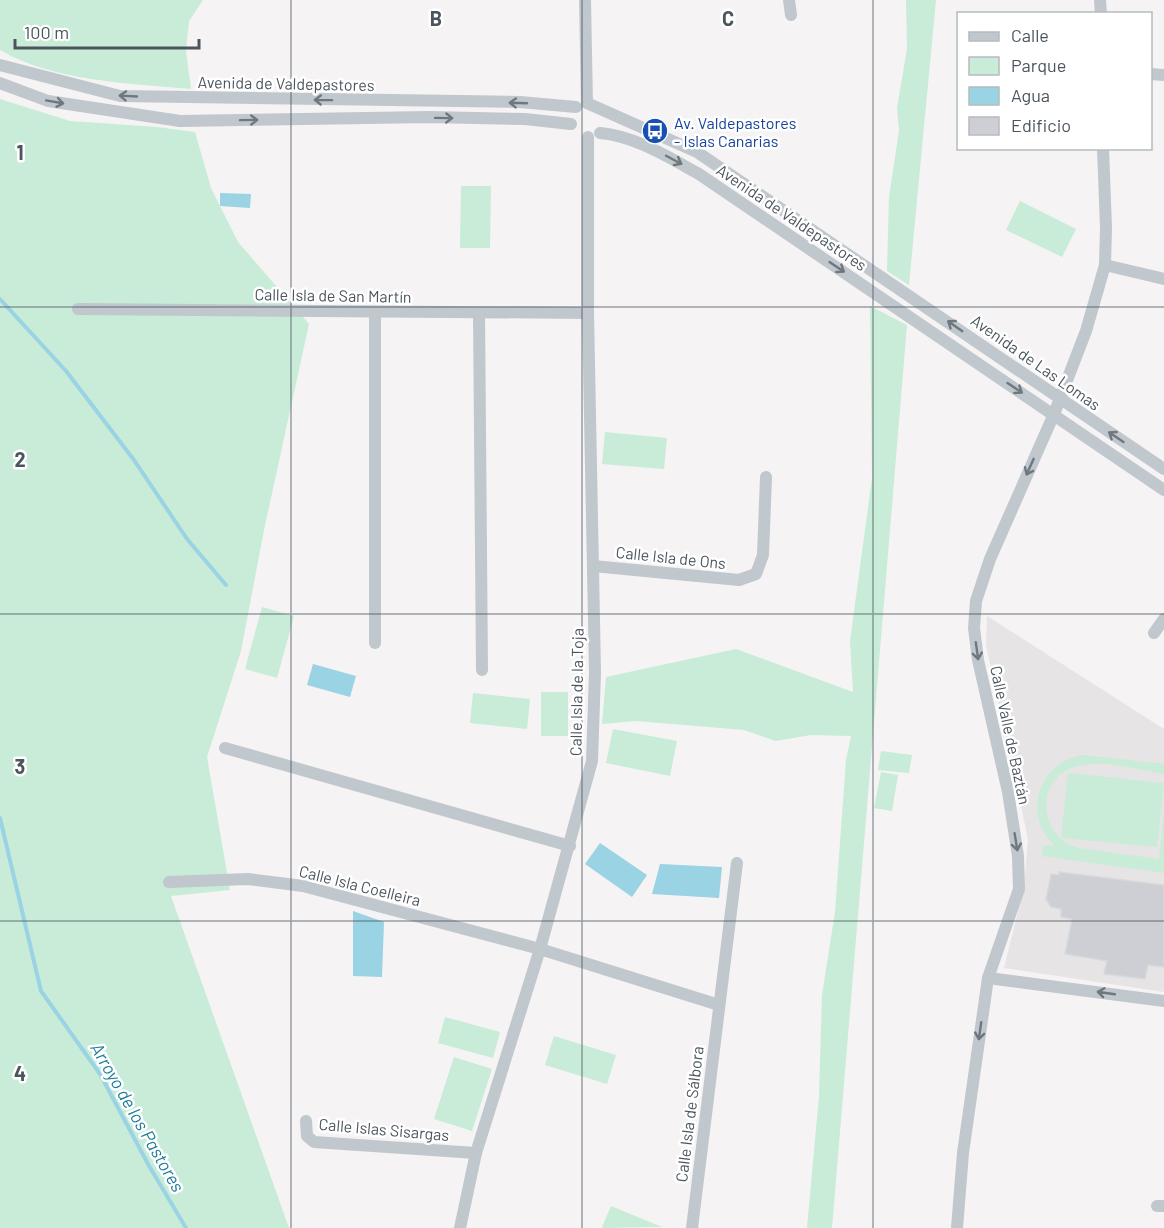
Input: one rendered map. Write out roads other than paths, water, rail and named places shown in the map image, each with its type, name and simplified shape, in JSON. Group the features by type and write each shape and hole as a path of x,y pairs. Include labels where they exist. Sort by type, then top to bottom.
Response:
{"street":[{"path":"585,0 582,105 571,124 594,135"},
{"path":"789,0 791,15"},
{"name":"Avenida de Valdepastores","path":"0,65 120,96 520,102 582,105 603,110 697,152 890,281"},
{"name":"Avenida de Valdepastores","path":"0,83 48,101 180,121 430,117 525,119 571,124"},
{"name":"Calle Isla de la Toja","path":"460,1228 476,1153 540,949 592,761 595,672 588,313 594,135 606,122 603,110"},
{"name":"Avenida de Valdepastores","path":"594,135 612,134 652,148 699,174 897,308"},
{"name":"Calle Valle de Baztán","path":"957,1228 963,1153 988,978 1017,897 1018,856 1008,792 978,660 974,628 976,601 990,559 1054,414 1086,331 1105,265 1103,150"},
{"path":"1105,265 1164,279"},
{"name":"Avenida de Las Lomas","path":"890,281 1164,469"},
{"name":"Avenida de Las Lomas","path":"897,308 1164,490"},
{"name":"Calle Isla de San Martín","path":"78,309 588,313"},
{"path":"375,313 375,643"},
{"path":"479,313 482,670"},
{"name":"Calle Isla de Ons","path":"593,566 740,580 756,574 763,555 766,477"},
{"path":"1154,633 1164,619"},
{"path":"225,748 570,846"},
{"name":"Calle Isla de Sálbora","path":"692,1228 737,863"},
{"name":"Calle Isla Coelleira","path":"169,882 248,879 303,886 540,949"},
{"path":"540,949 719,1005"},
{"path":"988,978 1164,1001"},
{"name":"Calle Islas Sisargas","path":"306,1121 307,1136 315,1142 476,1153"}],"water":[{"path":"220,193 251,194 250,208 220,206"},
{"path":"313,664 356,676 350,697 307,685"},
{"path":"600,843 647,875 632,897 585,864"},
{"path":"660,864 722,867 719,898 652,894"},
{"path":"353,911 384,922 382,977 353,976"}],"waterway":[{"path":"0,299 66,371 134,460 187,539 226,585"},
{"name":"Arroyo de los Pastores","path":"0,818 41,991 100,1074 148,1164 186,1228"}],"place":[{"name":"Av. Valdepastores - Islas Canarias","path":"655,131"}]}
